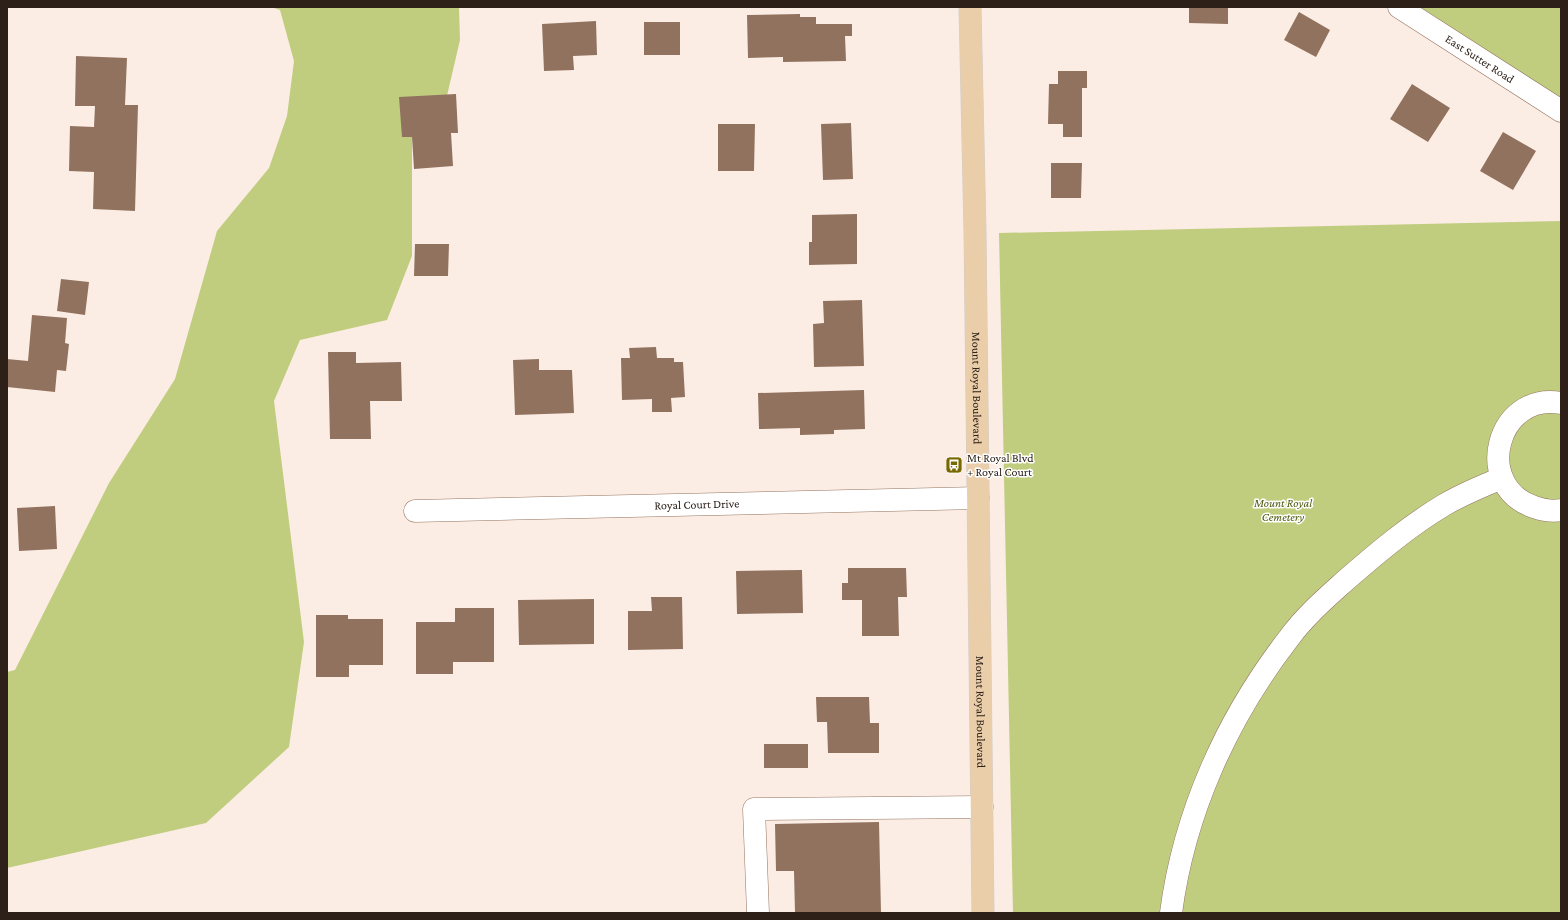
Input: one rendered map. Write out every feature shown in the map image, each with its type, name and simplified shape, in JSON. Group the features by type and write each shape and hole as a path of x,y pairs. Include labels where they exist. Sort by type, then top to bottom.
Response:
{"main road":[{"name":"Mount Royal Boulevard","path":"970,7 983,913"}],"street":[{"name":"East Sutter Road","path":"1399,7 1561,112"},
{"path":"1561,403 1540,403 1528,407 1517,414 1508,424 1501,436 1498,448 1498,461 1502,478 1514,496 1527,505 1542,510 1561,510"},
{"path":"1171,913 1175,881 1190,825 1209,774 1247,699 1289,637 1318,605 1408,528 1445,504 1502,478"},
{"name":"Royal Court Drive","path":"415,511 978,498"},
{"path":"758,913 754,809 982,807"}],"green space":[{"path":"271,7 459,7 460,40 446,100 412,137 412,256 387,320 300,340 274,401 304,642 289,747 206,823 7,868 7,672 15,670 109,483 175,379 217,231 269,168 287,116 294,61 280,10"},
{"path":"1399,7 1561,7 1561,111"},
{"name":"Mount Royal Cemetery","path":"1561,221 1561,913 1013,913 999,233"}],"building":[{"path":"1189,7 1228,7 1228,24 1189,23"},
{"path":"1299,12 1330,30 1316,57 1284,40"},
{"path":"800,14 800,17 816,17 816,24 852,24 852,36 845,36 846,61 783,62 783,57 748,58 747,15"},
{"path":"596,21 597,55 573,56 574,70 544,71 542,24"},
{"path":"644,22 680,22 680,55 644,55"},
{"path":"76,56 127,58 125,105 138,105 135,211 93,209 94,172 69,171 70,126 94,127 95,106 75,106"},
{"path":"1058,71 1087,71 1087,88 1082,88 1082,137 1063,137 1063,124 1048,124 1049,84 1058,84"},
{"path":"1412,84 1450,108 1428,142 1390,119"},
{"path":"456,94 458,133 451,133 453,166 414,169 412,137 402,137 399,97"},
{"path":"851,123 853,179 823,180 821,124"},
{"path":"718,124 755,124 754,171 718,171"},
{"path":"1503,132 1536,151 1513,190 1480,171"},
{"path":"1051,163 1082,163 1081,198 1051,198"},
{"path":"857,214 857,264 809,265 809,242 812,242 812,215"},
{"path":"415,244 449,244 448,276 414,276"},
{"path":"61,279 89,282 85,315 57,311"},
{"path":"862,300 864,366 814,367 813,324 824,323 823,301"},
{"path":"32,315 67,318 65,343 69,344 66,371 57,370 55,392 7,387 7,359 28,361"},
{"path":"656,347 657,358 674,358 674,362 683,362 685,397 671,398 672,412 652,412 652,399 622,400 621,358 630,358 629,348"},
{"path":"328,352 356,352 356,363 401,362 402,401 370,401 371,439 330,439"},
{"path":"539,359 539,370 572,370 574,413 515,415 513,360"},
{"path":"864,390 865,429 834,430 834,434 800,435 800,428 759,429 758,393"},
{"path":"55,506 57,549 19,551 17,508"},
{"path":"848,568 906,568 907,597 898,597 899,636 862,636 862,600 842,600 842,583 848,583"},
{"path":"802,570 803,613 737,614 736,571"},
{"path":"651,597 682,597 683,649 628,650 628,611 652,611"},
{"path":"594,599 594,644 519,645 518,600"},
{"path":"455,608 494,608 494,662 453,662 453,674 416,674 416,622 455,622"},
{"path":"316,615 348,615 348,619 383,619 383,665 349,665 349,677 316,677"},
{"path":"816,697 869,697 870,723 879,723 879,753 828,753 827,722 817,722"},
{"path":"764,744 808,744 808,768 764,768"},
{"path":"879,822 881,913 795,913 794,871 776,871 775,824"}],"place":[{"name":"Mt Royal Blvd + Royal Court","path":"954,465"}]}
